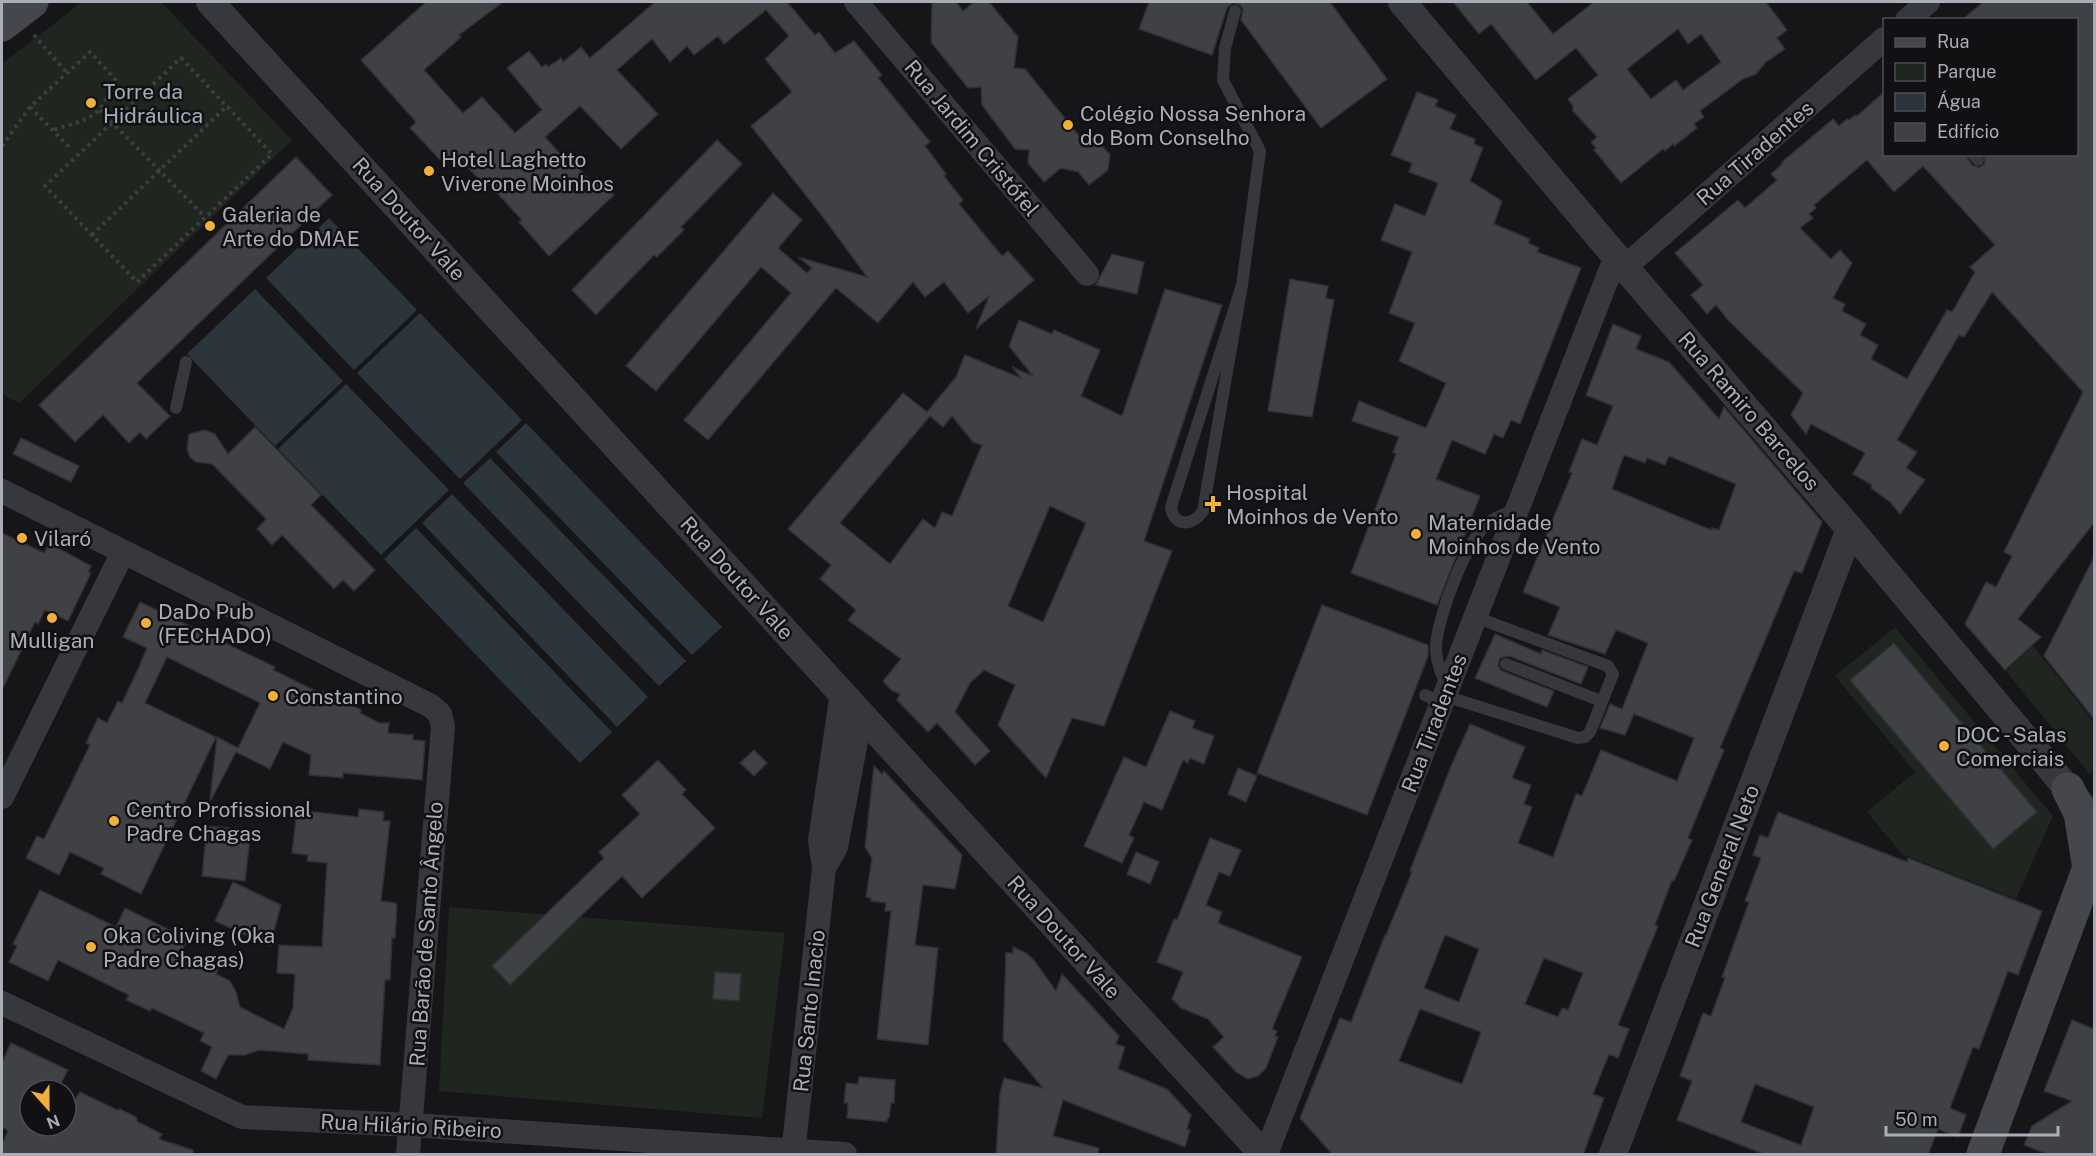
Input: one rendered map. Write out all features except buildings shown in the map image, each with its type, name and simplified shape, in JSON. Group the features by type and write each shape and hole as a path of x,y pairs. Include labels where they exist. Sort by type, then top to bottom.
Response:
{"main road":[{"path":"1983,1155 2092,862 2080,813 2068,789"}],"street":[{"name":"Rua Doutor Vale","path":"210,2 1264,1155"},
{"name":"Rua Jardim Cristófel","path":"856,2 1087,274"},
{"name":"Rua Ramiro Barcelos","path":"1402,2 1625,267 1874,557 2094,822"},
{"path":"1909,18 1928,2"},
{"name":"Rua Tiradentes","path":"1264,1155 1440,695 1475,617 1602,291 1625,267 1881,49"},
{"path":"2,491 123,552 2,797"},
{"name":"Rua General Neto","path":"1612,1155 1850,529"},
{"name":"Rua Barão de Santo Ângelo","path":"123,552 431,706 440,714 443,727 408,1155"},
{"path":"1832,578 1874,557"},
{"name":"Rua Santo Inacio","path":"793,1153 824,868 820,840 842,693"},
{"name":"Rua Santo Inacio","path":"824,868 836,847 861,715"},
{"name":"Rua Hilário Ribeiro","path":"2,1003 242,1117 411,1125 845,1155"}],"lane":[{"path":"1234,11 1226,48 1223,80 1260,151 1242,285 1203,511 1190,523 1182,523 1176,520 1171,507 1242,285"},
{"path":"176,408 186,362"},
{"path":"1475,617 1608,666 1613,674 1590,732 1585,737 1578,738 1440,695 1436,651 1437,632 1447,600 1469,548 1486,524 1518,507"},
{"path":"1506,664 1601,701"}],"path":[{"path":"16,14 67,73"},
{"path":"2,146 30,107 90,52 115,79 105,104 92,117 53,130"},
{"path":"181,58 227,106 272,154 136,282 45,186 181,58"},
{"path":"92,235 227,106"},
{"path":"30,107 71,149"},
{"path":"100,110 205,217"}],"green space":[{"path":"82,2 161,2 292,140 19,403 2,394 2,64"},
{"path":"1895,627 2053,816 2016,899 1902,854 1867,812 1915,772 1835,676"},
{"path":"2033,646 2094,722 2094,766 2090,775 2006,671"},
{"path":"449,907 785,933 762,1118 439,1091"}],"water":[{"path":"329,218 417,310 354,370 266,278"},
{"path":"255,289 343,381 275,446 187,354"},
{"path":"420,313 522,420 460,479 357,373"},
{"path":"346,384 449,490 381,555 278,449"},
{"path":"526,423 722,627 692,655 496,452"},
{"path":"490,458 686,661 659,686 463,483"},
{"path":"452,494 648,697 617,727 422,523"},
{"path":"416,528 612,732 580,763 384,559"}],"place":[{"name":"Torre da Hidráulica","path":"91,103"},
{"name":"Colégio Nossa Senhora do Bom Conselho","path":"1068,125"},
{"name":"Hotel Laghetto Viverone Moinhos","path":"429,171"},
{"name":"Galeria de Arte do DMAE","path":"210,226"},
{"name":"Hospital Moinhos de Vento","path":"1213,504"},
{"name":"Maternidade Moinhos de Vento","path":"1416,534"},
{"name":"Vilaró","path":"22,538"},
{"name":"Mulligan","path":"52,618"},
{"name":"DaDo Pub (FECHADO)","path":"146,623"},
{"name":"Constantino","path":"273,696"},
{"name":"DOC - Salas Comerciais","path":"1944,746"},
{"name":"Centro Profissional Padre Chagas","path":"114,821"},
{"name":"Oka Coliving (Oka Padre Chagas)","path":"91,947"}]}
